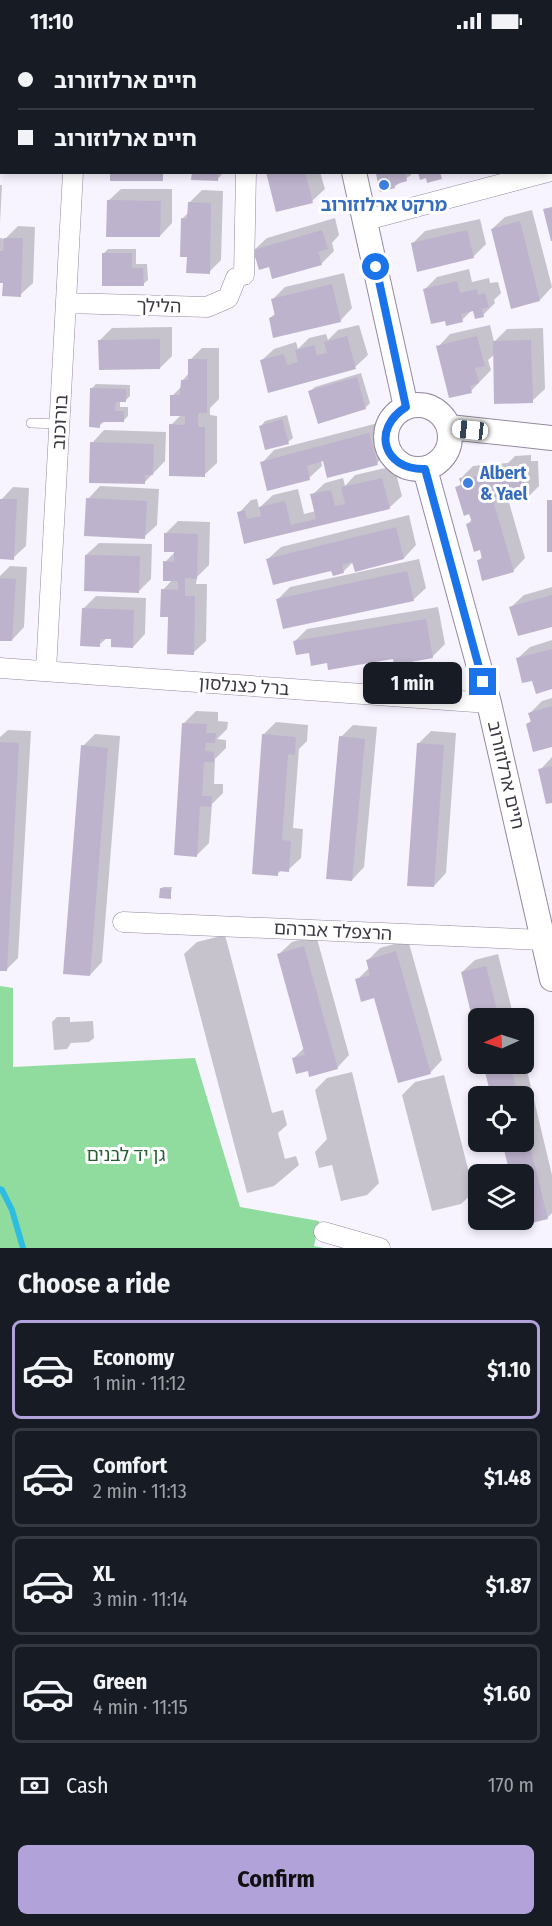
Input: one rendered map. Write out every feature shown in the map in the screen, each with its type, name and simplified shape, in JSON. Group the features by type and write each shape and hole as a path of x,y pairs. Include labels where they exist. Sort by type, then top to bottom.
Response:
{"street":[{"name":"בורוכוב","path":"46,671 73,174"},
{"name":"הלילך","path":"66,303 207,307 228,298 240,276 246,174"},
{"path":"354,174 406,407"},
{"path":"366,220 542,174"},
{"path":"425,405 444,418 449,427 449,446 444,456 436,464 425,469 412,469 401,465 387,448 386,437 390,421 397,412 406,407 425,405"},
{"path":"449,427 552,438"},
{"name":"חיים ארלוזורוב","path":"425,469 489,703 552,979"},
{"name":"ברל כצנלסון","path":"0,668 489,703"},
{"name":"הרצפלד אברהם","path":"123,922 543,940"},
{"path":"324,1232 380,1248"}],"lane":[{"path":"30,423 60,424"}],"green space":[{"name":"גן יד לבנים","path":"0,986 13,988 13,1067 195,1058 240,1207 319,1221 314,1246 324,1248 0,1248"}],"building":[{"path":"110,174 163,174 163,181 110,181"},
{"path":"192,174 218,174 218,181 191,180"},
{"path":"266,174 306,174 313,203 276,212"},
{"path":"376,174 405,174 407,181 394,185 395,188 380,192"},
{"path":"418,174 441,174 442,179 427,183 426,178 420,180"},
{"path":"107,200 161,201 160,237 106,237"},
{"path":"188,202 211,203 210,274 186,273 187,257 180,257 181,218 187,219"},
{"path":"552,207 552,241 551,241 543,209"},
{"path":"520,221 540,301 511,309 491,229"},
{"path":"322,230 328,249 318,252 322,265 272,279 269,267 259,270 253,250"},
{"path":"467,230 474,258 417,272 411,243"},
{"path":"4,238 23,238 21,297 2,296 0,251 3,251"},
{"path":"102,253 132,253 132,268 143,268 144,286 102,286"},
{"path":"457,281 460,293 477,289 478,295 485,293 489,307 482,309 484,317 475,319 473,311 461,314 463,322 446,326 445,321 431,324 423,289"},
{"path":"332,284 341,322 273,338 269,318 275,316 271,299"},
{"path":"347,336 356,369 268,393 260,360 284,354 287,365 298,362 295,350 314,345 317,355 327,353 324,342"},
{"path":"477,336 485,366 475,368 479,383 470,386 472,393 449,398 436,346"},
{"path":"160,339 160,369 99,370 98,340"},
{"path":"531,340 533,403 494,404 493,341"},
{"path":"188,359 207,359 207,413 198,413 198,427 205,427 205,477 169,476 169,424 185,425 185,416 170,416 170,395 180,395 181,380 188,380"},
{"path":"357,377 366,409 318,424 308,391"},
{"path":"90,388 126,389 126,402 116,402 115,411 124,411 124,422 100,422 100,428 89,427"},
{"path":"282,419 289,444 265,450 259,426"},
{"path":"369,433 378,465 327,478 323,461 307,466 310,480 267,491 260,462"},
{"path":"90,442 154,444 153,475 145,475 145,484 89,483"},
{"path":"519,466 519,473 526,472 528,500 509,501 508,496 492,497 514,572 482,581 477,560 482,559 480,550 474,552 466,524 472,522 469,514 464,516 455,487 461,485 459,478 502,474 501,467"},
{"path":"382,478 390,509 244,544 237,512 245,510 247,519 261,516 259,507 285,501 291,525 316,519 310,494 331,490 335,506 345,504 341,487"},
{"path":"86,498 147,501 145,539 84,536"},
{"path":"0,499 17,499 14,560 0,559"},
{"path":"547,500 552,500 552,552 547,552"},
{"path":"396,527 404,559 355,572 352,562 342,565 344,573 333,576 331,571 273,585 266,559"},
{"path":"164,533 198,534 197,579 185,578 185,596 195,596 194,655 167,654 168,617 160,617 161,589 178,590 178,581 163,581 163,561 174,562 174,552 164,552"},
{"path":"85,555 140,556 139,593 84,591"},
{"path":"407,571 414,601 283,629 276,599"},
{"path":"0,578 16,579 12,641 0,641"},
{"path":"552,595 552,627 518,636 509,607"},
{"path":"82,608 134,610 133,648 111,647 111,639 100,639 100,647 80,646"},
{"path":"426,619 433,658 394,665 393,659 328,670 327,663 311,666 309,653 296,655 293,641"},
{"path":"552,649 552,689 536,694 532,681 522,683 516,658"},
{"path":"552,706 552,747 533,752 526,724 531,722 528,713"},
{"path":"182,723 207,724 206,733 216,733 215,743 206,743 205,751 214,752 214,762 204,762 202,796 212,796 211,807 200,806 197,857 174,855"},
{"path":"262,734 296,737 295,755 288,754 282,840 291,841 289,872 278,871 278,876 252,874"},
{"path":"339,736 365,739 352,881 326,879"},
{"path":"0,742 19,743 7,971 0,971"},
{"path":"417,743 444,745 434,887 407,886"},
{"path":"81,745 108,748 90,976 63,974"},
{"path":"552,766 552,803 546,804 538,769"},
{"path":"160,888 171,889 171,899 159,898"},
{"path":"304,946 338,1069 309,1077 308,1071 296,1074 292,1058 305,1055 277,954"},
{"path":"396,951 431,1074 398,1083 374,998 361,1002 355,979 370,975 366,960"},
{"path":"486,966 496,1008 470,1008 461,972"},
{"path":"486,1074 512,1074 516,1086 488,1086"},
{"path":"504,1152 531,1152 548,1219 534,1222 534,1164 508,1164"}],"waterway":[{"path":"0,1189 12,1210 23,1248"}],"place":[{"name":"מרקט ארלוזורוב","path":"384,185"},
{"name":"Albert & Yael","path":"468,483"}],"route":[{"path":"376,267 406,407 397,412 390,421 386,437 387,448 401,465 412,469 425,469 483,682"}]}
